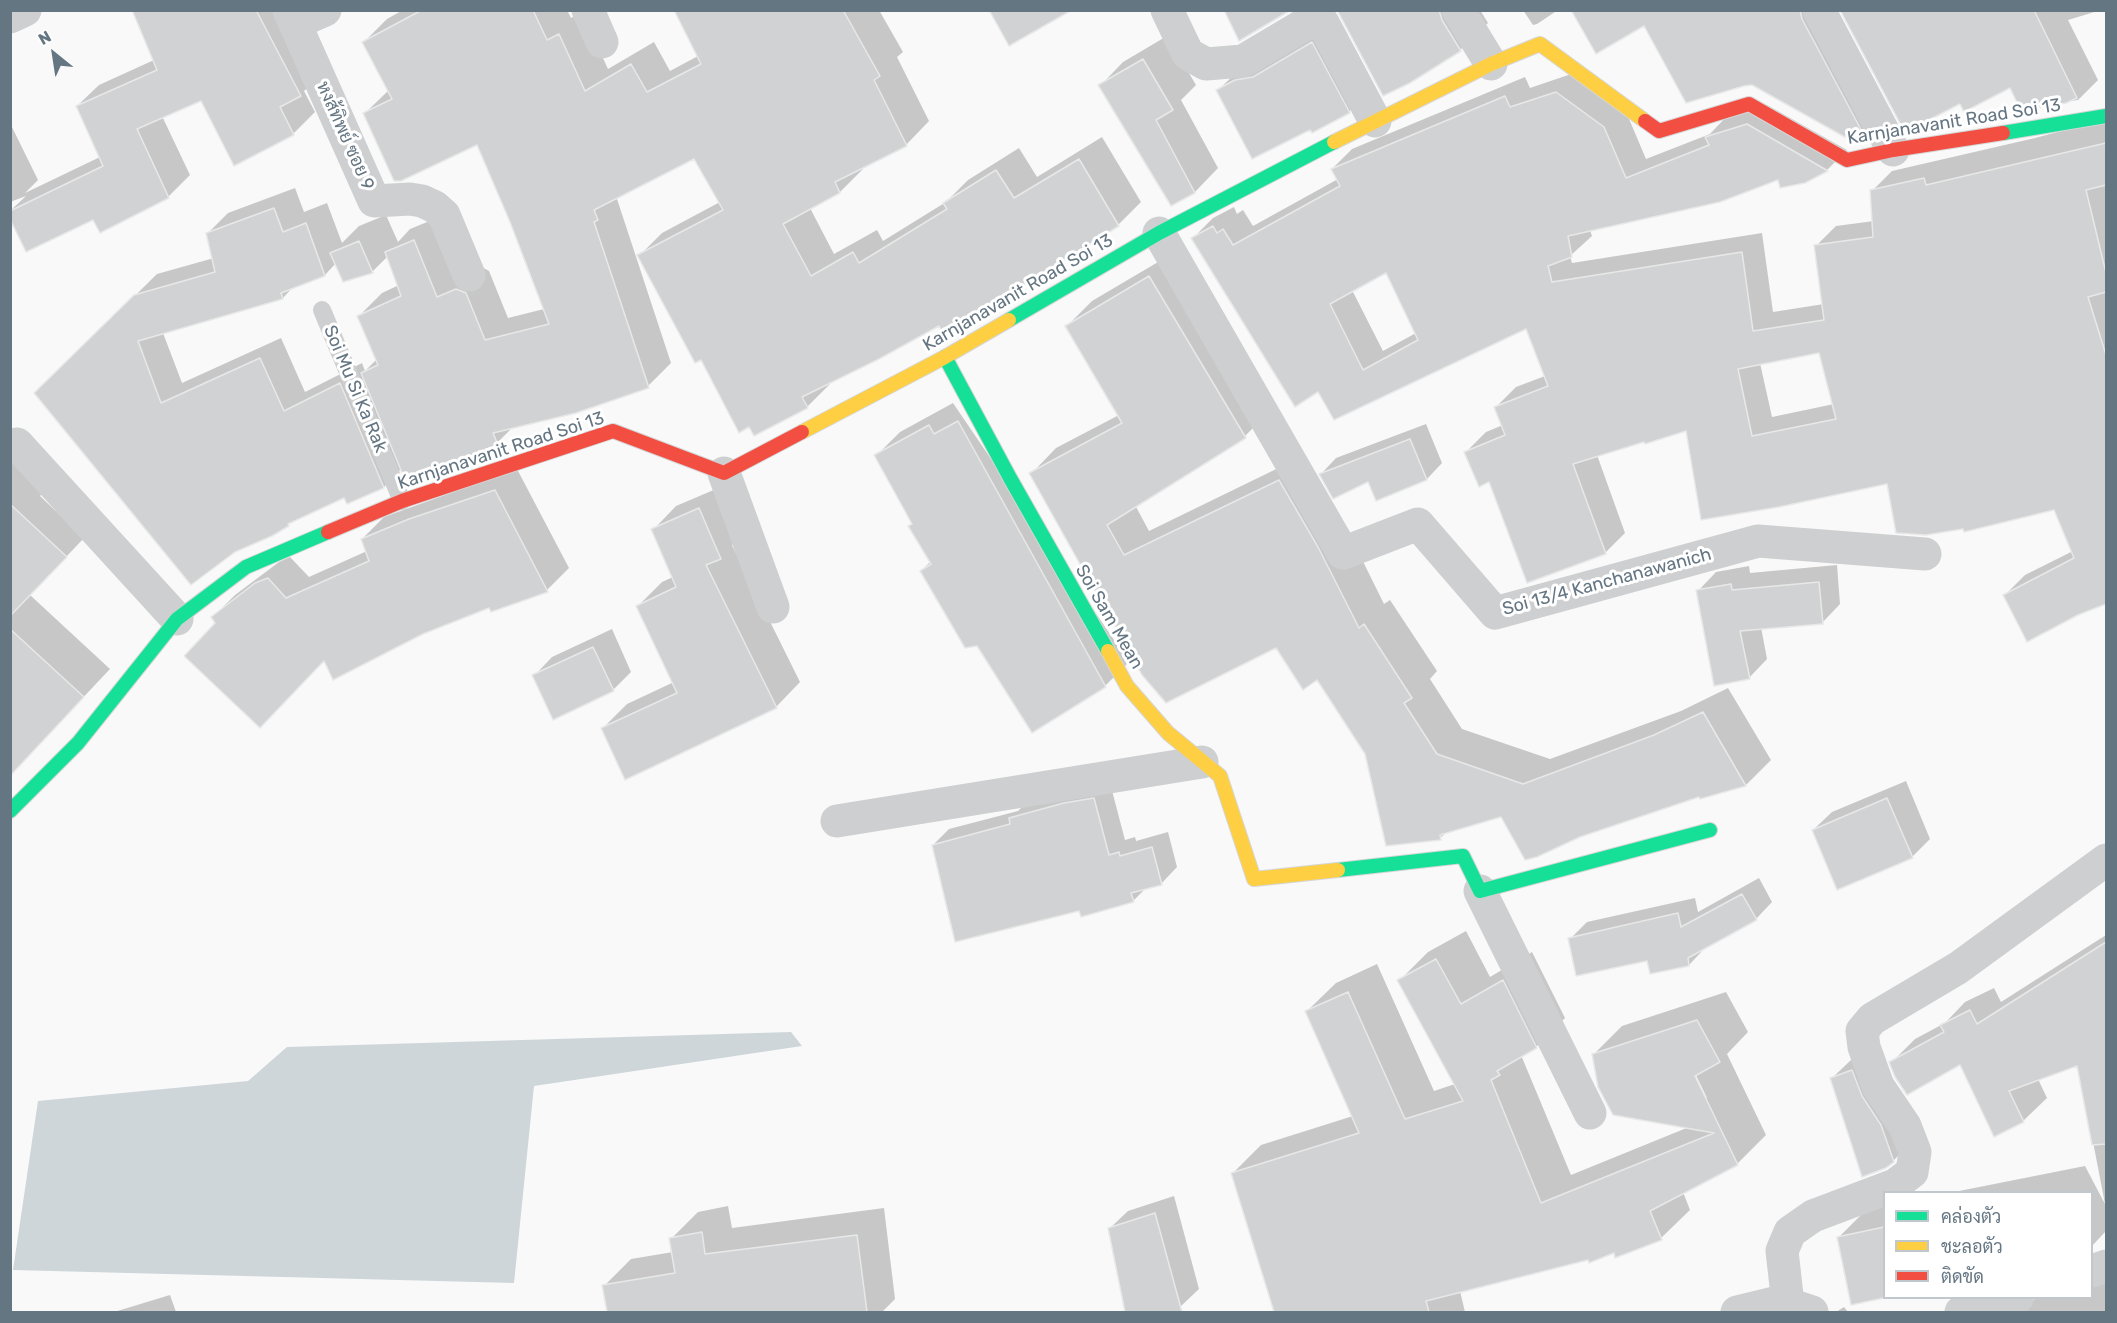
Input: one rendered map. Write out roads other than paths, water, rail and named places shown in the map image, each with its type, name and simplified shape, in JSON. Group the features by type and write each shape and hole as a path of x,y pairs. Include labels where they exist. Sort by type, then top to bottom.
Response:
{"street":[{"path":"10,17 25,10"},
{"path":"292,17 325,10"},
{"path":"588,10 602,42"},
{"path":"1167,10 1188,54 1206,64 1243,61 1312,20 1323,23 1375,122"},
{"path":"1458,10 1491,64"},
{"path":"1819,10 1893,150"},
{"name":"หงส้ทิพย์ ซอย 9","path":"292,17 374,201 410,199 423,201 435,207 444,215 469,275"},
{"name":"Karnjanavanit Road Soi 13","path":"10,810 78,743 177,619 246,567 402,501 613,431 724,473 945,357 1159,233 1491,64 1540,44 1659,132 1749,104 1847,160 1893,150 2106,116"},
{"name":"Soi 13/4 Kanchanawanich","path":"1159,233 1343,554 1418,524 1495,614 1758,541 1925,554"},
{"name":"Soi Sam Mean","path":"945,357 1115,667 1139,702 1168,733 1220,776 1254,879 1463,855 1480,891"},
{"path":"17,444 177,619"},
{"path":"724,473 773,607"},
{"path":"837,822 1203,762"},
{"path":"1590,1113 1480,891 1710,830"},
{"path":"1737,1312 1763,1304 1800,1308 1782,1251 1790,1232 1813,1216 1895,1185 1912,1172 1915,1152 1905,1126 1878,1086 1864,1047 1862,1031 1872,1019 1958,968 2106,861"},
{"path":"1961,1312 2007,1304"}],"lane":[{"name":"Soi Mu Si Ka Rak","path":"322,310 402,501"}]}
